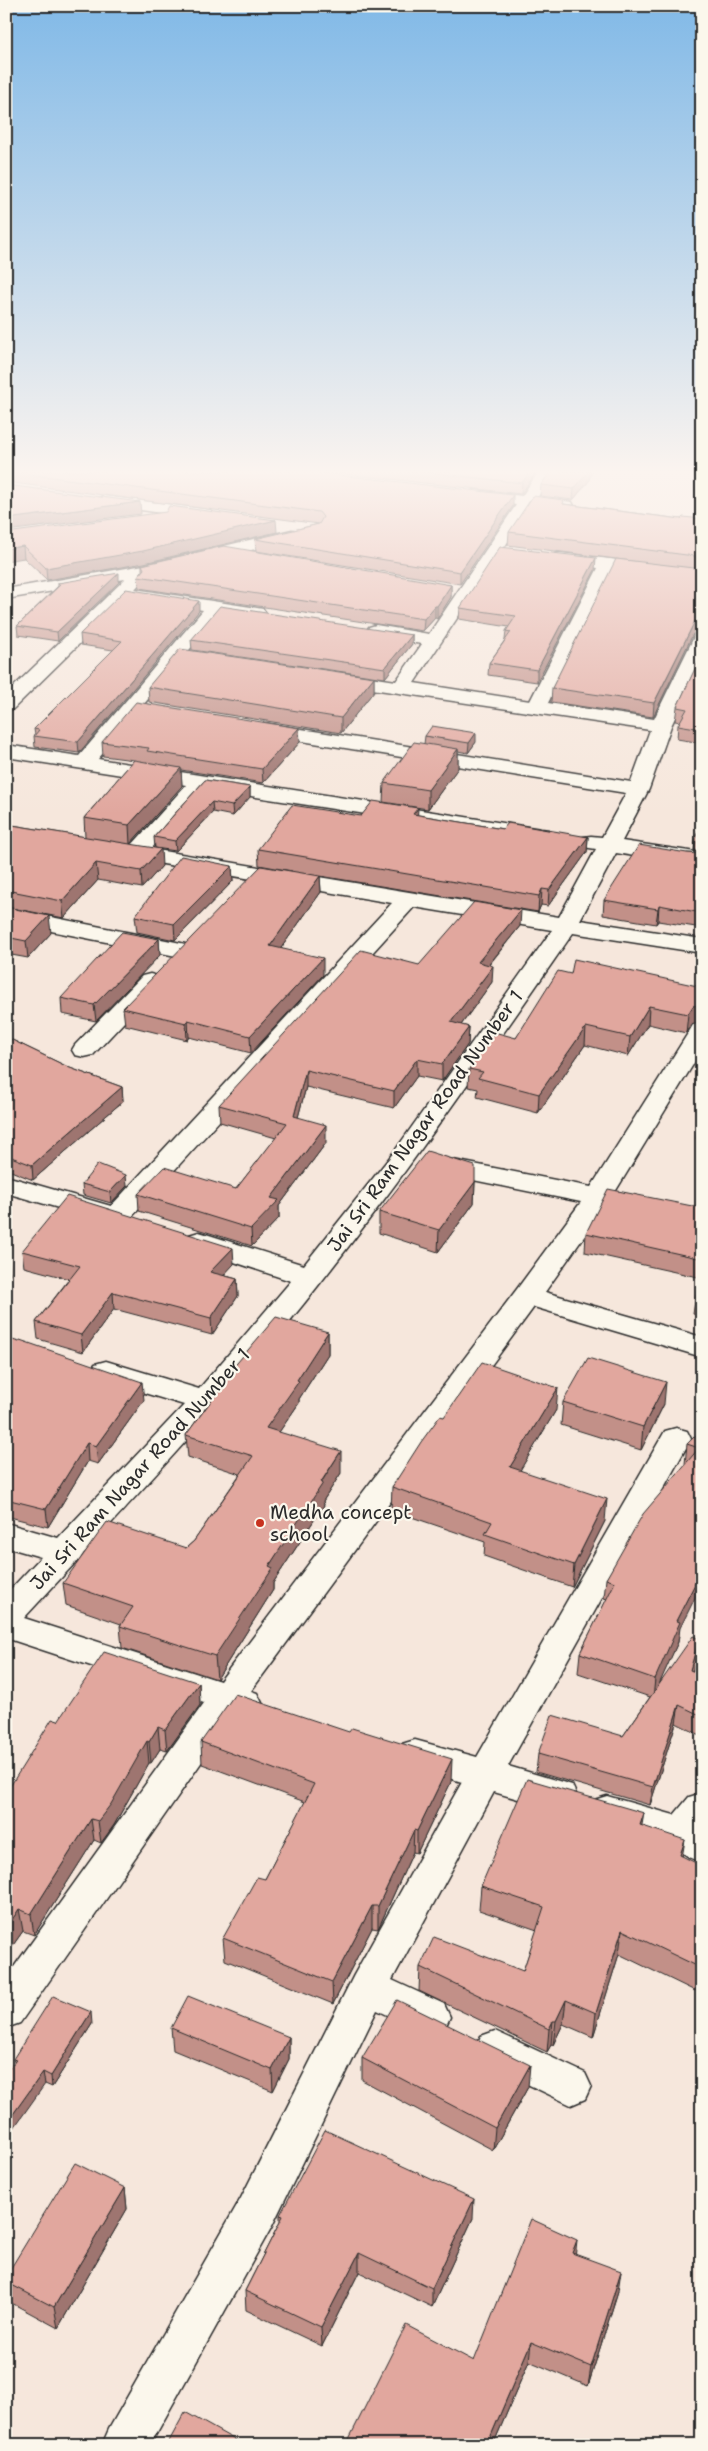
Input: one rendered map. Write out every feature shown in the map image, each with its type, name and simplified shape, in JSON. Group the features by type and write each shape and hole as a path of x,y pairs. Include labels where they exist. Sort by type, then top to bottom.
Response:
{"street":[{"path":"11,597 68,585"},
{"path":"6,705 129,585"},
{"path":"402,687 470,585"},
{"path":"536,706 597,585"},
{"path":"446,589 465,592"},
{"path":"122,592 273,615"},
{"path":"84,763 141,709 176,655 216,606"},
{"path":"358,628 434,640"},
{"name":"Jai Sri Ram Nagar Road Number 1","path":"6,1616 67,1553 205,1401 310,1277 403,1158 566,926 639,789 661,726 694,672 702,639"},
{"path":"176,655 195,658"},
{"path":"323,676 661,726"},
{"path":"248,726 639,789"},
{"path":"6,751 702,860"},
{"path":"136,853 200,782"},
{"path":"99,847 566,926 702,946"},
{"path":"235,894 256,873"},
{"path":"118,1216 409,898"},
{"path":"6,916 188,942 84,1050"},
{"path":"6,2010 228,1698 527,1296 598,1197 702,1030"},
{"path":"403,1158 636,1204"},
{"path":"6,1184 146,1224"},
{"path":"173,1233 310,1277"},
{"path":"527,1296 702,1347"},
{"path":"82,1364 205,1401"},
{"path":"125,2445 256,2213 368,1987 485,1775 676,1439"},
{"path":"6,1535 67,1553"},
{"path":"6,1625 275,1712"},
{"path":"390,1746 485,1775 695,1829"},
{"path":"368,1987 571,2086"}],"building":[{"path":"60,585 106,585 57,632 17,626"},
{"path":"200,585 451,585 437,606 424,619"},
{"path":"475,585 582,585 537,670 489,663 511,632 506,631 516,616 460,608"},
{"path":"603,585 702,585 702,619 695,621 654,703 552,688"},
{"path":"126,589 199,601 78,742 34,736 39,730 34,729 122,641 80,634"},
{"path":"220,606 412,635 385,668 191,640"},
{"path":"180,649 374,677 341,718 148,687"},
{"path":"702,654 702,729 678,725 687,709 677,707"},
{"path":"136,702 299,728 262,769 147,751 149,748 102,742"},
{"path":"432,726 476,733 469,743 425,736"},
{"path":"414,742 458,749 428,790 384,783"},
{"path":"134,760 181,768 129,825 84,818"},
{"path":"205,780 250,787 232,806 212,802 175,841 154,837"},
{"path":"373,801 418,808 413,814 503,829 508,823 588,837 549,890 542,889 539,896 258,849 292,805 361,816"},
{"path":"702,822 702,836 696,835"},
{"path":"6,824 161,849 141,871 96,863 62,901 6,890"},
{"path":"639,845 702,854 702,913 659,905 658,909 604,900"},
{"path":"181,856 232,866 174,924 135,916"},
{"path":"261,866 320,876 270,946 323,958 250,1036 188,1020 186,1023 123,1008"},
{"path":"474,902 521,910 478,962 493,966 451,1022 469,1027 442,1064 417,1059 394,1091 306,1070 294,1116 326,1125 271,1198 279,1200 251,1229 138,1194 164,1167 236,1189 287,1123 219,1105 361,950 419,965"},
{"path":"6,907 49,916 26,941 6,937"},
{"path":"122,932 159,939 94,1005 61,998"},
{"path":"574,959 702,987 702,1004 693,1006 688,1014 649,1006 630,1037 586,1027 539,1094 478,1078 483,1072 469,1069 494,1032 516,1038 558,971 571,974"},
{"path":"6,1037 70,1068 122,1087 32,1165 6,1155"},
{"path":"702,1058 702,1069 698,1068"},
{"path":"702,1111 702,1121 698,1120"},
{"path":"427,1151 475,1166 475,1182 439,1230 379,1212"},
{"path":"98,1164 126,1175 110,1192 82,1184"},
{"path":"608,1189 702,1208 702,1259 586,1233"},
{"path":"67,1196 233,1248 210,1272 237,1279 211,1318 113,1292 81,1335 36,1322 80,1266 22,1251"},
{"path":"702,1279 702,1297 696,1295"},
{"path":"276,1317 328,1332 297,1380 299,1381 266,1428 341,1451 321,1482 323,1483 269,1566 273,1568 215,1656 120,1626 133,1607 63,1583 107,1522 186,1548 194,1541 253,1456 186,1435 219,1390 215,1389"},
{"path":"6,1338 19,1342 20,1340 142,1382 96,1446 87,1443 46,1509 6,1499"},
{"path":"588,1358 666,1382 643,1427 563,1402"},
{"path":"482,1362 558,1388 510,1467 607,1499 574,1565 485,1534 492,1522 392,1487 421,1442 440,1416 444,1417"},
{"path":"702,1429 702,1570 676,1621 680,1622 655,1679 580,1653 615,1582 606,1579 643,1514 699,1448 687,1444"},
{"path":"693,1636 699,1639 690,1670 702,1675 702,1716 679,1705 653,1787 538,1754 552,1715 623,1736"},
{"path":"104,1652 199,1683 165,1730 158,1727 149,1742 147,1741 111,1804 98,1821 91,1819 31,1914 19,1909 6,1929 6,1793 52,1719 58,1721"},
{"path":"235,1694 349,1732 352,1728 452,1759 417,1831 414,1830 378,1906 372,1906 332,1982 223,1938 257,1877 265,1879 314,1784 201,1742"},
{"path":"527,1779 644,1813 640,1825 685,1840 680,1855 702,1866 702,1962 699,1967 622,1930 596,2013 566,2000 556,2021 553,2021 549,2029 420,1967 434,1937 523,1971 544,1907 481,1886"},
{"path":"53,1996 91,2012 51,2076 43,2072 6,2124 6,2072 16,2060 13,2059"},
{"path":"188,1996 289,2037 272,2070 171,2028"},
{"path":"397,2000 530,2065 495,2128 362,2058"},
{"path":"325,2130 474,2199 432,2288 359,2253 321,2327 245,2291 283,2216 280,2215"},
{"path":"75,2163 125,2188 54,2307 6,2282 6,2276"},
{"path":"531,2219 577,2240 572,2253 621,2271 591,2367 531,2342 487,2445 346,2445 406,2325 474,2361"},
{"path":"185,2412 244,2445 167,2445"}],"place":[{"name":"Medha concept school","path":"260,1523"}]}
